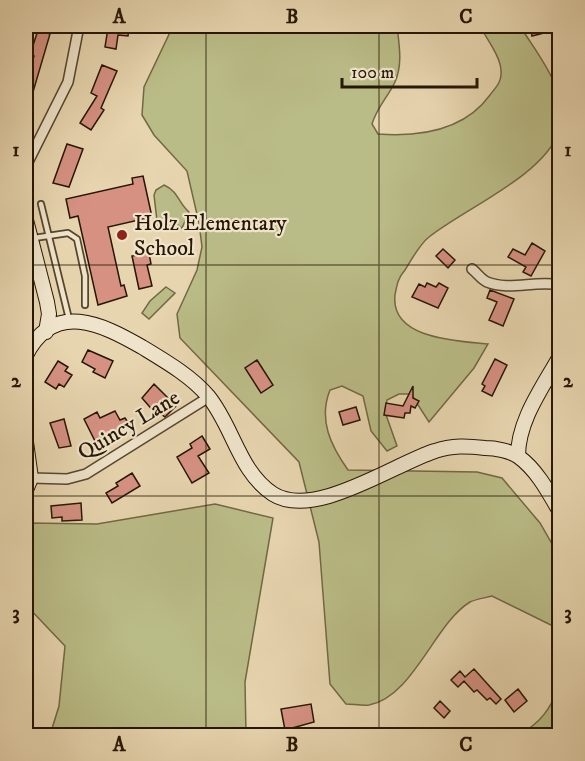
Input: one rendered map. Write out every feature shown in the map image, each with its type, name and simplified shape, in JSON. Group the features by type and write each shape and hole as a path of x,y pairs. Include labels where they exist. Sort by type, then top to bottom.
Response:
{"street":[{"path":"26,166 68,82 79,26"},
{"path":"26,220 50,314 45,332"},
{"path":"472,269 486,282 505,285 547,282 560,285"},
{"path":"26,355 31,345 45,332 61,323 94,323 108,328 177,369 209,397 247,466 261,485 286,500 305,501 326,497 438,450 460,446 493,448 518,456 539,479 560,512"},
{"path":"518,456 518,444 525,422 560,356"},
{"name":"Quincy Lane","path":"28,484 87,474 209,397"},
{"path":"26,442 28,484"}],"lane":[{"path":"41,204 69,322"},
{"path":"31,238 69,233 77,239 85,276 84,305"}],"green space":[{"path":"173,26 397,26 399,68 395,82 372,124 378,134 409,134 440,129 467,117 479,107 496,87 501,75 499,60 480,26 520,26 536,50 551,77 561,104 558,133 550,148 520,177 425,240 401,276 395,295 396,310 403,321 414,329 444,339 488,344 474,368 429,422 411,394 399,394 387,400 385,412 397,446 387,451 371,431 363,396 342,386 330,390 325,412 328,432 336,452 348,470 477,472 502,478 540,523 559,556 559,629 492,596 478,599 457,612 411,674 385,699 369,705 346,704 330,684 319,542 299,462 180,338 177,314 197,270 202,247 199,223 187,171 154,135 142,115 144,87"},
{"path":"164,185 175,194 189,212 182,228 175,223 174,228 158,229 154,195 156,190"},
{"path":"166,287 175,293 149,319 142,313 150,301"},
{"path":"215,504 273,518 245,682 246,735 50,735 59,706 65,646 26,605 28,523 97,524"},
{"path":"559,686 559,735 519,735 544,715"}],"building":[{"path":"114,26 129,26 128,36 118,35 116,49 105,47 108,28 114,29"},
{"path":"530,26 560,26 560,29 532,36"},
{"path":"38,30 50,34 33,92 26,105 26,74 28,75 34,56 30,55"},
{"path":"102,65 117,71 101,108 104,110 91,130 80,123 97,96 91,93"},
{"path":"67,144 83,149 69,187 53,183"},
{"path":"143,176 152,217 108,227 121,286 124,285 127,296 98,305 78,216 70,218 66,199 133,184 132,178"},
{"path":"532,243 545,251 531,276 523,272 526,267 508,257 513,249 525,255"},
{"path":"443,249 455,260 448,268 436,256"},
{"path":"149,253 151,264 147,265 152,286 139,289 132,256"},
{"path":"427,283 436,287 439,283 448,288 438,308 412,297 419,284 425,287"},
{"path":"490,290 514,299 503,326 489,320 497,302 487,298"},
{"path":"88,350 113,361 105,378 93,372 95,369 82,362"},
{"path":"495,359 507,365 492,396 482,391 485,386 482,384"},
{"path":"257,360 273,385 261,393 245,368"},
{"path":"58,361 68,367 65,371 72,375 64,387 59,384 56,389 45,382"},
{"path":"154,384 176,406 165,417 157,411 155,413 142,398"},
{"path":"413,386 413,398 419,401 415,408 411,406 410,413 405,413 404,418 384,415 386,403 403,406"},
{"path":"356,407 360,420 343,425 339,412"},
{"path":"115,411 120,420 125,418 129,424 95,441 84,419 97,412 100,418"},
{"path":"64,419 71,446 59,448 50,423"},
{"path":"202,436 210,449 198,456 209,473 192,483 177,457 192,448 190,444"},
{"path":"132,473 140,486 112,503 106,493 118,486 116,483"},
{"path":"81,503 82,520 62,521 62,517 52,518 51,506"},
{"path":"474,669 501,699 496,704 490,698 487,700 477,690 474,692 464,681 458,687 451,680 460,671 465,677"},
{"path":"518,689 527,701 514,712 505,700"},
{"path":"440,701 450,711 444,718 434,708"},
{"path":"311,704 314,722 285,730 281,709"}],"place":[{"name":"Holz Elementary School","path":"122,235"}]}
